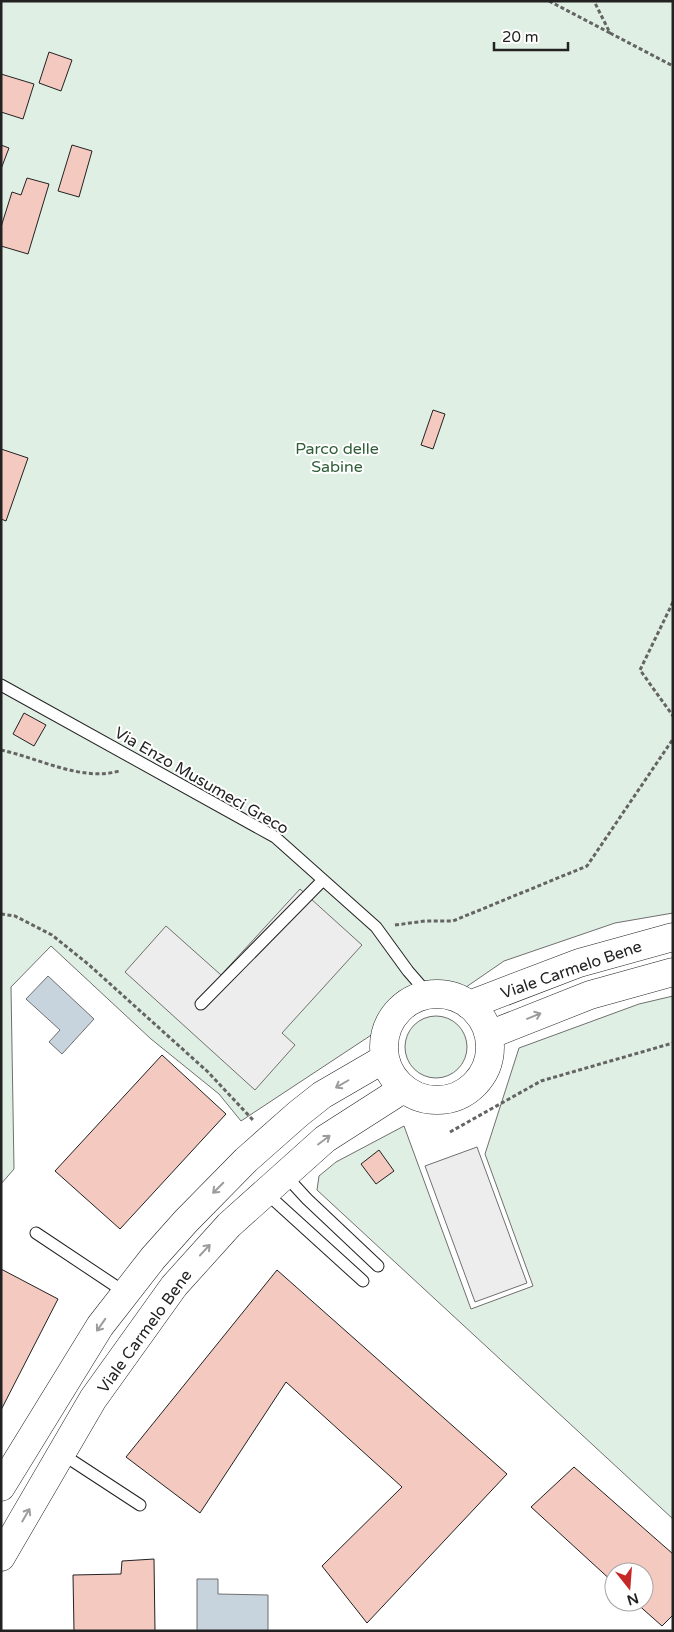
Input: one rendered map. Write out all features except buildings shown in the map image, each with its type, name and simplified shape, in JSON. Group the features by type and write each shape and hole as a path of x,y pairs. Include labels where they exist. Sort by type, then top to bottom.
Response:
{"street":[{"name":"Viale Carmelo Bene","path":"470,1004 594,958 673,937"},
{"name":"Viale Carmelo Bene","path":"489,1035 597,992 673,972"},
{"path":"428,994 453,996 470,1004 485,1023 489,1035 490,1050 487,1066 480,1079 469,1090 451,1099 437,1101 419,1098 403,1090 391,1076 384,1059 383,1042 388,1024 397,1010 411,1000 428,994"},
{"path":"1,1487 100,1326 186,1220 270,1138 322,1095 384,1059"},
{"name":"Viale Carmelo Bene","path":"1,1556 93,1399 174,1286 229,1225 284,1174 325,1139 403,1090"}],"lane":[{"name":"Via Enzo Musumeci Greco","path":"1,685 274,837 376,927 408,972 428,994"},
{"path":"201,1004 323,880"},
{"path":"284,1174 307,1200 378,1266"},
{"path":"264,1192 363,1281"},
{"path":"36,1233 126,1292"},
{"path":"61,1454 140,1505"}],"path":[{"path":"550,1 673,66"},
{"path":"594,1 610,33"},
{"path":"673,602 640,670 673,716"},
{"path":"376,927 425,921 453,921 587,866 673,738"},
{"path":"1,750 83,773 105,776 124,770 133,758"},
{"path":"1,914 15,916 52,936 88,964 208,1072 270,1138"},
{"path":"450,1132 540,1081 673,1043"}],"green space":[{"name":"Parco delle Sabine","path":"1,1 673,1 673,913 615,923 504,961 453,996 428,994 411,1000 397,1010 388,1024 241,1121 219,1094 151,1039 51,946 11,987 14,1169 1,1184"},
{"path":"673,996 673,1519 317,1190 319,1176 336,1162 404,1126 471,1309 533,1286 485,1154 519,1048 639,1004"},
{"path":"430,1016 442,1016 458,1025 465,1035 467,1047 465,1059 458,1069 442,1078 430,1078 419,1073 410,1064 405,1053 405,1041 410,1030 419,1021"}],"shaded area":[{"path":"300,889 362,945 282,1033 295,1045 255,1090 125,972 166,926 221,975"},
{"path":"48,976 94,1019 62,1054 49,1042 60,1030 26,999"},
{"path":"477,1147 527,1283 475,1302 425,1166"},
{"path":"197,1579 218,1579 218,1594 268,1595 268,1631 197,1631"}]}
